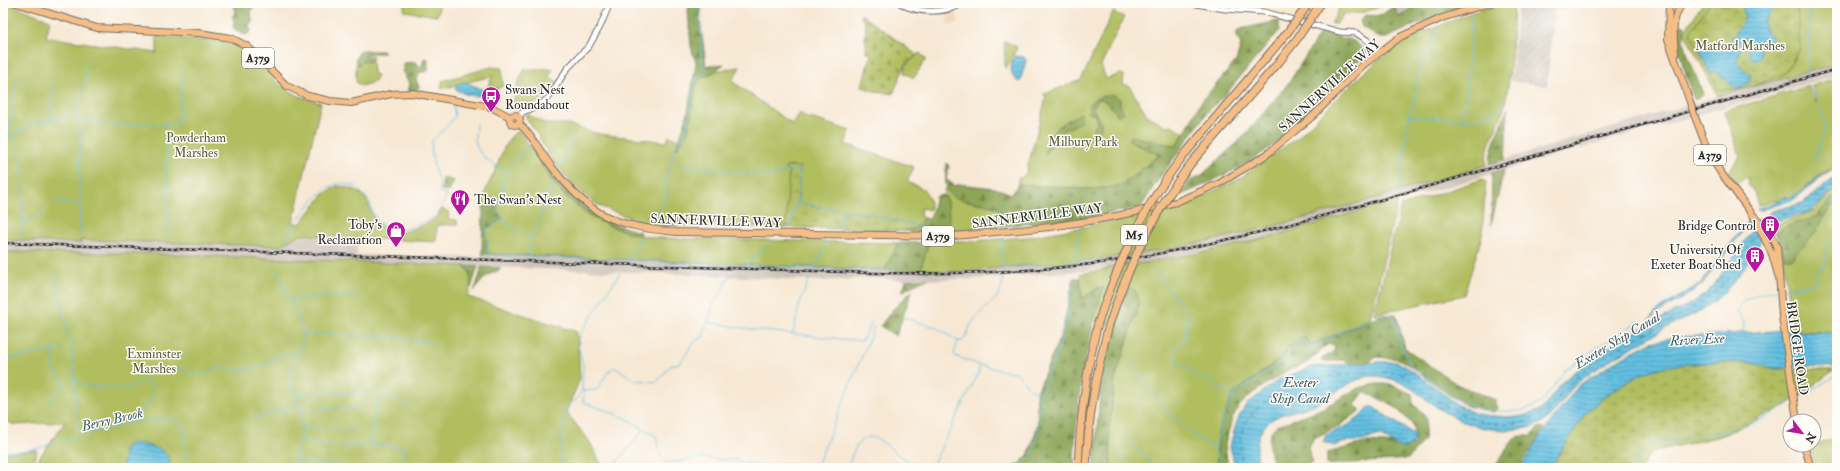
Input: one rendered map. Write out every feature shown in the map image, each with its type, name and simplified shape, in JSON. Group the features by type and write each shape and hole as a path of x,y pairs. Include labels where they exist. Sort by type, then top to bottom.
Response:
{"highway":[{"name":"M5","path":"1086,468 1088,430 1095,381 1109,325 1119,295 1142,242 1167,197 1192,162 1279,62 1297,39 1321,3"},
{"name":"M5","path":"1078,468 1080,428 1086,379 1098,323 1117,271 1136,231 1160,189 1184,155 1287,34 1307,4"}],"main road":[{"name":"A379","path":"16,3 97,28 199,33 231,38 247,46 287,86 308,96 330,101 351,103 391,94 412,93 491,107 510,117 511,124 516,125 518,123"},
{"name":"SANNERVILLE WAY","path":"518,123 533,139 551,166 577,197 597,212 618,222 632,226 676,232 890,236 954,236 1000,233 1050,227 1131,213 1176,202 1220,183 1248,167 1282,143 1314,115 1378,52 1400,37 1454,13 1490,3"},
{"name":"BRIDGE ROAD","path":"1669,3 1667,34 1670,48 1675,57 1695,118 1710,156 1760,225 1773,256 1779,278"},
{"name":"A379","path":"1675,57 1673,29 1675,17 1683,3"},
{"name":"A379","path":"1673,29 1679,12 1687,3"},
{"path":"510,117 515,115 518,116 520,120 518,123"},
{"name":"BRIDGE ROAD","path":"1760,225 1768,230 1777,246 1780,263 1779,285 1797,413"},
{"path":"1806,453 1810,468"}],"street":[{"path":"518,116 523,112 539,106 549,97 567,69 592,42 610,3"},
{"path":"900,3 913,9 924,11 956,7 963,3"},
{"path":"1190,3 1224,9 1264,12 1340,32 1356,33 1368,40 1378,52"}],"shaded area":[{"path":"1398,3 1419,3 1399,18 1394,6"},
{"path":"1518,3 1555,3 1547,86 1511,81"},
{"path":"1555,3 1589,3 1589,5 1555,10"},
{"path":"955,9 959,22 949,26 945,12"},
{"path":"1837,64 1837,75 1270,237 1144,263 1081,271 972,279 901,280 869,278 821,281 707,275 157,254 3,252 3,240 81,242 81,240 281,246 298,236 356,241 357,255 481,257 482,254 918,271 1075,262 1144,253 1268,227 1399,191 1718,96"}],"green space":[{"name":"Powderham Marshes","path":"3,3 7,3 50,20 46,37 157,53 157,36 233,43 280,85 299,96 321,103 293,222 300,224 323,195 337,186 358,191 363,195 367,200 376,220 382,227 393,233 405,232 422,226 438,216 442,209 449,212 448,219 457,220 457,225 437,225 436,242 298,235 281,246 81,240 81,243 3,240"},
{"path":"235,3 255,4 251,12 253,21 249,25 251,31 246,35 237,32 233,27 234,20 232,17 236,11 233,7"},
{"path":"404,3 440,3 437,16 404,11"},
{"path":"689,3 702,3 700,19 706,66 724,64 715,71 699,79 696,85 688,131 676,149 687,116 696,63 691,47 688,12"},
{"path":"1342,3 1391,3 1364,12 1346,15 1344,13 1336,24 1331,24"},
{"path":"1419,3 1476,3 1442,13 1386,38 1380,38 1362,27 1360,20 1365,15 1380,16 1394,6 1399,17"},
{"path":"1514,3 1509,79 1503,112 1490,142 1486,157 1486,165 1316,215 1230,236 1143,253 1092,260 951,272 940,272 921,268 929,242 1027,237 1079,228 1184,205 1239,179 1297,138 1348,87 1381,58 1417,35 1473,12"},
{"name":"Matford Marshes","path":"1703,3 1837,3 1837,64 1718,96 1684,32"},
{"name":"Matford Marshes","path":"1710,3 1797,3 1800,48 1785,73 1748,88 1719,90 1690,33"},
{"name":"Milbury Park","path":"1113,12 1124,17 1101,65 1106,79 1121,74 1124,75 1123,85 1129,86 1147,115 1166,126 1172,125 1184,133 1176,146 1129,140 1159,155 1127,181 1117,186 1084,189 1018,184 1018,178 1023,177 1026,173 1046,98 1044,94 1081,80"},
{"path":"861,14 917,55 905,65 893,94 869,90 862,86 872,55 866,51 866,26 860,16"},
{"path":"1279,21 1279,31 1226,94 1208,112 1158,180 1141,207 1084,218 1005,226 1003,212 992,206 961,200 953,196 948,190 945,179 947,163 949,167 946,179 955,186 959,184 995,188 1012,194 1018,184 1084,189 1107,188 1117,186 1127,181 1159,155 1129,140 1131,136 1177,146 1201,102 1236,61 1241,45 1236,34 1240,29"},
{"path":"1679,25 1685,25 1683,42 1703,94 1694,100 1680,54 1678,35"},
{"path":"1321,32 1354,41 1368,53 1310,112 1273,145 1239,167 1215,180 1179,196 1190,181 1202,175 1245,135 1290,81"},
{"path":"1004,41 1017,47 1011,61 1005,68"},
{"path":"360,50 383,51 385,53 366,54 365,56 372,56 373,59 371,61 363,61 359,65 355,61"},
{"path":"920,53 926,59 914,78 904,73 906,65"},
{"path":"424,58 428,59 428,71 418,73 418,77 416,79 419,87 417,90 409,91 408,88 410,85 402,71 404,68 403,63 416,62 420,67 422,66"},
{"path":"363,61 372,62 373,72 377,76 374,82 361,86 356,82 356,63 359,65"},
{"path":"491,67 502,68 503,86 495,90 488,87 492,76 441,89 442,81"},
{"path":"740,67 732,81 792,124 800,113 808,119 814,119 850,131 845,144 914,167 908,180 909,183 926,192 930,204 930,210 921,208 920,216 924,218 919,225 903,231 837,228 648,225 599,206 583,194 568,179 549,155 525,116 527,114 546,124 565,124 599,134 667,142 669,136 678,140 677,147 686,137 696,85 699,79 715,71"},
{"path":"525,69 553,69 549,76 557,82 544,98 534,104 515,106 515,92 518,82"},
{"path":"1837,77 1837,166 1834,165 1830,170 1821,174 1790,198 1784,200 1782,198 1777,201 1758,205 1754,192 1748,185 1749,178 1745,178 1739,183 1735,180 1733,181 1728,173 1740,156 1725,111 1808,86 1816,103 1817,101 1812,86"},
{"path":"1113,95 1120,99 1120,106 1124,112 1118,116 1110,105 1101,99 1097,100 1093,108 1101,123 1101,129 1097,134 1093,129 1097,124 1095,115 1089,113 1090,104 1096,98"},
{"path":"1508,108 1505,159 1490,164 1490,158 1499,128"},
{"path":"1081,113 1080,123 1059,132 1045,155 1049,139 1053,133 1061,125"},
{"path":"516,132 522,134 561,192 592,216 610,226 628,232 659,238 898,243 885,270 488,254 486,230 499,214 497,209 498,203 483,207 484,196 508,140"},
{"path":"536,149 558,179 579,202 605,219 640,232 638,235 602,222 576,205 565,195 544,168 533,151"},
{"path":"786,167 800,167 798,204 872,214 896,221 919,225 915,228 903,231 786,227 789,171 786,171"},
{"path":"1504,170 1491,225 1492,173"},
{"path":"442,177 454,181 449,192 442,190"},
{"path":"1483,179 1486,182 1482,236 1464,295 1374,314 1401,206"},
{"path":"944,189 947,189 957,198 988,205 1003,212 1005,226 950,231 948,205"},
{"path":"1837,190 1837,333 1792,330 1782,250 1773,226 1815,210 1827,196"},
{"path":"1837,194 1837,202 1826,214 1812,237 1792,258 1785,258 1776,233 1785,227 1814,217"},
{"path":"944,195 948,205 950,231 925,234 903,231 916,228 924,218 930,219 936,196"},
{"path":"1398,200 1370,318 1311,345 1304,337 1289,346 1281,358 1233,394 1217,449 1217,468 1111,468 1109,429 1115,380 1139,304 1128,288 1113,326 1093,321 1104,287 1098,288 1082,299 1080,274 1108,269 1108,267 1144,263 1205,252 1270,237"},
{"path":"498,203 497,209 503,219 486,230 488,254 482,254 483,207"},
{"path":"929,242 921,268 929,271 885,270 898,243"},
{"name":"Exminster Marshes","path":"3,252 157,254 463,266 467,269 471,276 468,297 577,332 580,379 566,412 590,442 603,468 34,468 41,455 65,422 15,425 3,420"},
{"path":"463,266 478,267 471,288 470,271"},
{"path":"481,267 500,268 500,270 485,278 474,291 480,274"},
{"path":"1074,278 1080,278 1082,299 1098,288 1104,287 1091,332 1082,376 1076,422 1074,468 1010,468 1020,463 1028,455 1033,442 1038,422 1036,394 1062,332"},
{"path":"927,279 910,287 902,292 906,280"},
{"path":"1128,288 1135,290 1139,304 1115,380 1109,429 1111,468 1093,468 1102,370 1113,326"},
{"path":"912,291 896,336 880,326 895,307"},
{"path":"1396,314 1405,348 1458,385 1496,400 1497,408 1494,412 1467,406 1399,359 1375,357 1364,365 1353,365 1342,360 1322,362 1322,359 1334,351 1335,346 1328,344 1307,363 1286,371 1253,393 1239,406 1232,419 1225,444 1228,468 1217,468 1218,431 1233,394 1281,358 1289,346 1304,336 1311,345 1380,315"},
{"path":"1715,362 1752,363 1776,369 1834,370 1787,405 1721,436 1651,452 1642,468 1550,468 1587,411 1612,391 1643,373 1667,366"},
{"path":"1376,384 1390,384 1412,394 1413,403 1427,418 1424,440 1408,459 1327,465 1327,453 1368,442 1415,445 1413,425 1393,405 1364,392 1355,405 1361,410 1339,426 1314,438 1308,448 1312,463 1301,468 1273,468 1269,451 1269,440 1272,430 1276,426 1323,408 1358,388"},
{"path":"1539,427 1544,428 1519,468 1494,468 1517,436 1531,436"},
{"path":"1837,437 1837,468 1816,468 1812,453 1822,453 1822,442"},
{"path":"37,450 32,468 3,468 3,453"}],"water":[{"path":"1747,3 1777,3 1763,22 1765,30 1772,36 1773,42 1771,44 1760,43 1760,57 1755,61 1750,57 1749,50 1744,46 1742,47 1737,61 1740,66 1751,75 1749,83 1737,89 1714,71 1711,73 1702,57 1701,45 1703,40 1705,40 1716,49 1725,45 1745,18 1743,9 1744,5"},
{"path":"1015,56 1024,57 1026,61 1020,82 1014,78 1011,69"},
{"path":"465,82 482,89 484,94 473,96 455,89 456,84"},
{"path":"1837,168 1822,176 1795,199 1758,211 1758,208 1774,203 1786,196 1787,197 1785,199 1793,196 1822,175"},
{"name":"Exeter Ship Canal","path":"1837,176 1837,187 1811,211 1780,220 1763,230 1759,245 1747,262 1747,265 1730,286 1715,301 1699,312 1666,328 1623,352 1582,379 1568,393 1552,415 1545,421 1526,428 1514,430 1480,427 1458,420 1438,408 1406,385 1391,379 1373,376 1346,385 1313,405 1274,418 1264,427 1257,442 1259,468 1235,468 1230,446 1236,424 1246,405 1279,379 1312,367 1398,362 1416,373 1458,405 1476,414 1518,417 1539,411 1547,403 1563,381 1589,360 1627,336 1692,303 1704,295 1714,285 1753,230 1764,221 1768,214 1772,211 1802,203"},
{"path":"1749,219 1750,222 1702,284 1649,320 1659,309 1700,284"},
{"name":"River Exe","path":"1789,330 1837,333 1837,367 1799,366 1775,369 1752,363 1715,362 1667,366 1643,373 1612,391 1587,411 1550,468 1521,468 1540,436 1579,385 1624,356 1651,342 1677,337"},
{"path":"1369,407 1373,407 1415,435 1415,440 1412,444 1403,449 1379,435 1362,441 1347,441 1334,446 1323,442 1326,435 1348,425 1360,417"},
{"path":"135,443 153,447 164,452 168,456 168,468 123,468 124,449 129,444"}],"waterway":[{"name":"Berry Brook","path":"651,222 667,198 665,182 673,157 673,149 677,144 679,144 687,131 693,90 698,76 706,74 701,55 702,36 699,18 700,3"},
{"path":"1808,75 1809,3"},
{"path":"1462,119 1465,107 1473,12"},
{"path":"1399,191 1409,116 1415,98 1419,68 1433,42 1437,26"},
{"path":"1005,44 1005,69"},
{"path":"75,116 85,82 87,67"},
{"path":"9,135 17,74"},
{"path":"3,139 38,122 75,116 79,121 116,125 179,123 182,74"},
{"path":"53,83 51,108 53,120"},
{"path":"1810,86 1817,102"},
{"path":"1410,116 1475,120 1500,109 1505,100"},
{"path":"283,246 304,211 326,189 336,184 355,186 370,202 373,214 382,225 391,232 409,228 437,216 447,195 440,192 432,159 432,141 455,116 453,104"},
{"path":"1814,162 1826,125 1819,107"},
{"path":"79,121 81,236"},
{"path":"476,124 475,139 480,153 488,161 506,172"},
{"path":"164,125 166,129 168,237"},
{"path":"14,134 18,146 22,171 22,236"},
{"path":"559,169 569,144 570,136"},
{"path":"529,145 507,172 497,209 507,223 532,237"},
{"path":"678,165 772,176 786,171 800,170 797,204"},
{"path":"528,255 532,237 554,181"},
{"path":"55,200 79,206"},
{"path":"785,228 792,221 794,205 797,204 872,214 896,221 919,225"},
{"path":"23,220 34,220 48,206"},
{"path":"837,228 842,221 844,212"},
{"path":"1002,228 1004,212"},
{"path":"503,219 486,230 488,255 886,271"},
{"path":"1075,263 1079,228"},
{"path":"626,263 642,236"},
{"path":"1001,238 1003,272"},
{"path":"1783,289 1815,283 1818,269 1823,268 1826,260 1827,245 1837,240"},
{"path":"746,265 771,241"},
{"path":"814,269 828,241"},
{"path":"1003,269 1097,260"},
{"path":"1154,269 1189,316 1186,323 1186,338 1176,348 1175,356 1179,365 1192,370 1197,376 1210,380 1220,389 1228,392 1232,398"},
{"path":"277,270 297,313 303,335 290,376 291,384 298,401 301,414 299,445 291,468"},
{"path":"612,468 644,429 626,418 583,402 583,365 578,346 581,333 620,273"},
{"path":"56,274 72,348 78,431"},
{"path":"584,391 597,390 608,372 613,368 617,368 634,380 657,382 670,366 680,363 694,342 703,337 713,305 723,290 727,279 734,274"},
{"path":"931,468 978,374 980,365 955,356 954,354 958,341 962,341 964,339 974,320 997,297 1000,292 1003,277"},
{"path":"793,333 800,302 809,280"},
{"path":"1016,468 1025,463 1032,454 1039,421 1041,393 1061,341 1075,280"},
{"path":"1743,333 1744,322 1737,311 1739,306 1754,296 1778,290"},
{"path":"292,301 316,297 360,295"},
{"path":"1221,468 1215,450 1219,430 1234,394 1273,367 1282,359 1292,344 1303,338 1311,348 1361,322 1372,318 1393,314 1402,349 1412,367 1459,400 1481,410 1520,411 1533,407 1542,402 1565,370 1640,321"},
{"path":"903,317 934,326 958,341"},
{"path":"708,322 754,330 862,341 872,322"},
{"path":"816,468 874,327"},
{"path":"304,336 325,334 390,336 432,343"},
{"path":"3,359 63,348"},
{"path":"49,403 64,384 63,380 54,371 53,349"},
{"path":"174,368 181,368 192,374 205,374 217,368 225,367 240,371 268,365 272,359 279,355 286,354 298,356"},
{"path":"1125,357 1131,358 1149,389 1166,409 1197,437 1214,449"},
{"path":"981,365 1004,371 1016,372 1030,389 1037,393 1041,393"},
{"path":"1796,399 1837,375"},
{"path":"74,380 89,387 128,389 143,381 151,384 155,392 144,410 137,413"},
{"path":"3,383 9,395"},
{"path":"561,468 561,431 564,427 564,416 568,405 576,400 582,390"},
{"path":"296,394 330,392 367,395"},
{"path":"371,446 371,431 380,396 382,395 397,398 405,406 410,407"},
{"path":"1634,468 1642,452 1651,445 1662,441 1680,439 1692,434 1710,434 1742,426 1765,418 1791,401"},
{"path":"252,419 299,405"},
{"path":"301,410 333,408 358,409"},
{"name":"Berry Brook","path":"3,451 34,449 131,423 168,419 178,421 183,430 186,443 185,468"},
{"path":"302,427 354,430"},
{"path":"644,429 656,436 659,453 667,463 701,458 735,460 766,468"},
{"path":"1122,432 1155,468"},
{"path":"848,468 854,451 860,442 865,438 870,437 876,438 900,456 922,468"},
{"path":"302,439 317,445 327,446 386,445 405,448 402,468"},
{"path":"1112,448 1121,455 1132,468"},
{"path":"294,460 339,466"}],"ferry route":[{"path":"1767,224 1837,183"},
{"path":"1242,468 1242,430 1248,419 1266,402 1280,391 1292,385 1347,374 1378,372 1401,374 1444,405 1468,417 1480,421 1493,424 1506,424 1520,423 1531,420 1541,415 1549,408 1579,374 1588,367 1604,356 1672,320 1706,299 1726,281 1758,231"}],"railway":[{"path":"3,243 874,273 962,273 1019,271 1078,266 1200,245 1292,224 1837,69"}],"place":[{"name":"Swans Nest Roundabout","path":"491,113"},
{"name":"The Swan's Nest","path":"460,216"},
{"name":"Bridge Control","path":"1770,242"},
{"name":"Toby's Reclamation","path":"396,248"},
{"name":"University Of Exeter Boat Shed","path":"1755,273"}]}
